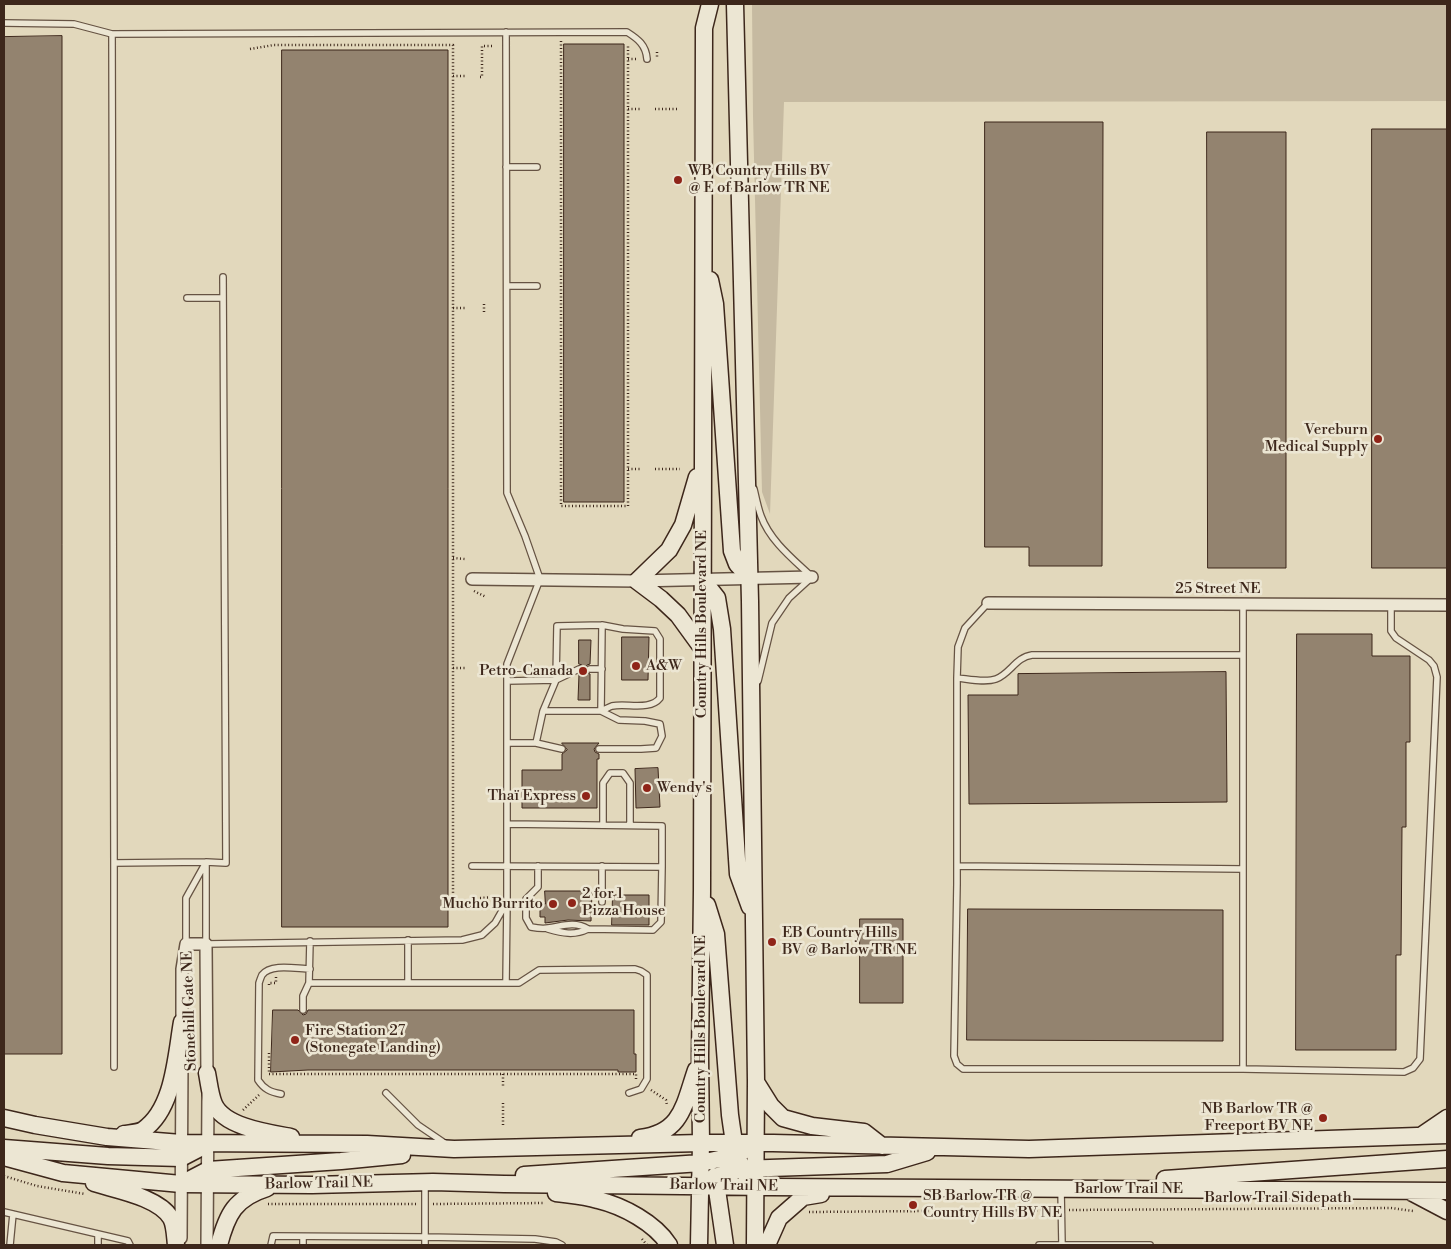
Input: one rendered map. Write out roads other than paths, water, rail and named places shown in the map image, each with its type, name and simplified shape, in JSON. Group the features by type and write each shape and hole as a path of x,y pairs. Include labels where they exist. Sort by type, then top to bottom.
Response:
{"main road":[{"name":"Country Hills Boulevard NE","path":"699,1245 700,1186 711,1172 701,1143 700,1056 704,28 710,4"},
{"path":"429,1182 711,1172 742,1159 755,1143 755,919 750,578 735,4"},
{"path":"703,250 715,304 732,551 737,564 750,578"},
{"path":"702,458 683,525 668,550 637,580 678,615 702,648"},
{"path":"702,579 717,598 721,620 738,874 755,919"},
{"path":"702,890 716,934 730,1115 742,1159 755,1186 755,1245"},
{"path":"107,1137 142,1131 157,1117 168,1097 182,1022"},
{"path":"588,1146 655,1136 676,1122 685,1104 700,1056"},
{"path":"207,1073 214,1105 226,1117 246,1128 328,1144"},
{"path":"756,1081 771,1106 783,1118 812,1126 864,1132 882,1146"},
{"path":"4,1118 181,1151"},
{"path":"1422,1135 1447,1118"},
{"path":"755,1143 1029,1149 1447,1135"},
{"path":"4,1148 108,1156 181,1151 208,1144 367,1144 454,1149 701,1143 742,1159 887,1164 938,1148"},
{"path":"742,1159 755,1143"},
{"path":"207,1177 454,1149"},
{"name":"Barlow Trail NE","path":"4,1157 63,1174 181,1184 207,1177 276,1184 312,1185 429,1182 700,1186 711,1172 755,1186 1447,1191"},
{"path":"1129,1188 1150,1180 1447,1159"},
{"path":"711,1172 725,1245"},
{"path":"63,1174 143,1198 162,1207 172,1220 176,1245"},
{"path":"219,1245 223,1228 238,1204 250,1193 276,1184"},
{"path":"504,1184 599,1200 635,1215 653,1227 669,1245"},
{"path":"767,1245 778,1218 803,1197 864,1187"},
{"path":"1409,1191 1447,1211"}],"street":[{"path":"472,585 540,580 812,577"},
{"name":"25 Street NE","path":"988,603 1447,605"},
{"name":"Stonehill Gate NE","path":"181,1245 182,969 186,944 206,944 207,1245"}],"lane":[{"path":"4,23 74,24 112,34 627,32 640,40 646,52 643,59"},
{"path":"506,32 507,493 525,536 540,580 507,664 506,983"},
{"path":"112,34 114,1067"},
{"path":"506,167 537,167"},
{"path":"114,863 226,863 223,277"},
{"path":"507,286 537,286"},
{"path":"187,298 223,298"},
{"path":"747,463 761,518 776,542 812,577 789,598 772,623 752,707"},
{"path":"988,603 965,628 958,647 956,678 957,866 954,1056 957,1064 963,1068 1243,1069 1404,1072 1413,1068 1420,1060 1437,677 1434,666 1429,660 1396,638 1391,631 1390,605"},
{"path":"1242,604 1243,1069"},
{"path":"601,711 602,625"},
{"path":"536,743 543,711 556,680 557,626 602,625 623,629 655,631 660,639 660,698 657,702 647,705 612,706 601,711 543,711"},
{"path":"956,678 997,679 1021,659 1032,655 1242,655"},
{"path":"507,681 556,680 579,669"},
{"path":"590,669 602,669"},
{"path":"599,749 656,748 662,736 660,724 645,721 619,720 601,711"},
{"path":"507,743 536,743 562,749"},
{"path":"603,825 603,783 610,773 623,773 630,783 630,826"},
{"path":"507,824 662,826 661,922 653,930 588,929 579,924 531,928 526,918 526,899 538,887 538,866"},
{"path":"186,944 186,898 206,862"},
{"path":"206,862 206,944 462,940 482,935 495,923 507,902"},
{"path":"472,866 662,867"},
{"path":"602,866 602,902"},
{"path":"957,866 1242,870"},
{"path":"408,940 408,982"},
{"path":"302,1010 303,996 310,983 310,941"},
{"path":"281,1094 263,1088 258,1080 259,983 262,975 270,970 278,968 310,969"},
{"path":"310,983 506,983 519,982 539,970 641,970 647,975 647,1079 641,1089 629,1092"},
{"path":"386,1093 418,1125 454,1149"},
{"path":"425,1245 425,1204 429,1182"},
{"path":"1061,1188 1062,1245"},
{"path":"4,1212 128,1241 130,1245"},
{"path":"10,1245 14,1214"},
{"path":"98,1234 98,1245"},
{"path":"271,1245 273,1236 535,1239 556,1242 562,1245"},
{"path":"303,1237 303,1245"},
{"path":"343,1237 344,1245"},
{"path":"1039,1245 1150,1245"}],"place":[{"name":"WB Country Hills BV @ E of Barlow TR NE","path":"678,180"},
{"name":"Vereburn Medical Supply","path":"1378,439"},
{"name":"A&W","path":"636,666"},
{"name":"Petro-Canada","path":"583,671"},
{"name":"Wendy's","path":"647,788"},
{"name":"Thaï Express","path":"586,796"},
{"name":"2 for 1 Pizza House","path":"572,903"},
{"name":"Mucho Burrito","path":"553,904"},
{"name":"EB Country Hills BV @ Barlow TR NE","path":"772,942"},
{"name":"Fire Station 27 (Stonegate Landing)","path":"295,1040"},
{"name":"NB Barlow TR @ Freeport BV NE","path":"1323,1118"},
{"name":"SB Barlow TR @ Country Hills BV NE","path":"913,1205"}]}
